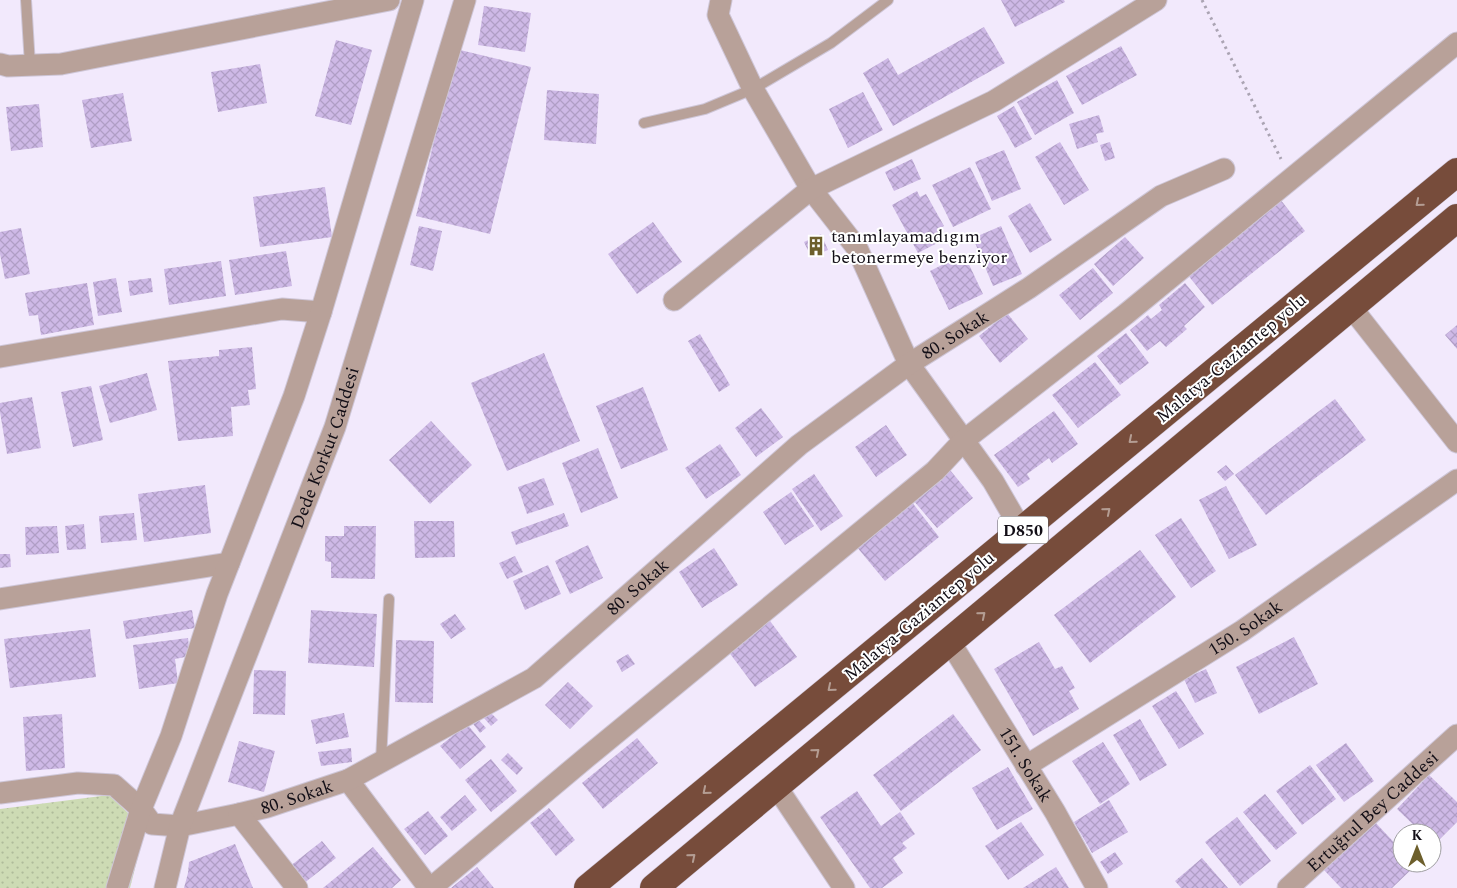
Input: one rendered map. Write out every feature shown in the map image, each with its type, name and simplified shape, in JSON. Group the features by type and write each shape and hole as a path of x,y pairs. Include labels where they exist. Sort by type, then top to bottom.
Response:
{"highway":[{"name":"Malatya-Gaziantep yolu","path":"588,888 1457,172"},
{"name":"D850","path":"654,888 1457,218"}],"street":[{"path":"0,64 8,66 61,64 389,0"},
{"path":"117,888 141,809 171,736 217,594 294,396 413,0"},
{"name":"Dede Korkut Caddesi","path":"165,888 180,826 335,427 465,0"},
{"path":"721,0 718,15 753,89 811,189 857,248 910,364 993,481 1022,531"},
{"path":"674,300 811,189 994,101 1156,0"},
{"path":"348,780 430,888 935,471 963,441 1126,314 1457,43"},
{"name":"80. Sokak","path":"0,793 78,783 114,785 141,809 152,824 180,826 267,807 348,780 534,678 799,445 910,364 1029,288 1161,196 1224,169"},
{"path":"1352,306 1457,442"},
{"path":"0,357 282,309 320,312"},
{"name":"150. Sokak","path":"1026,766 1242,631 1457,480"},
{"path":"0,599 229,563"},
{"name":"151. Sokak","path":"950,642 1055,812 1097,888"},
{"name":"Ertuğrul Bey Caddesi","path":"1301,884 1457,735"},
{"path":"776,786 844,888"},
{"path":"239,814 297,888"}],"lane":[{"path":"26,0 30,65"},
{"path":"644,123 705,109 753,89 831,43 888,0"},
{"path":"381,762 389,599"}],"path":[{"path":"1202,0 1290,178"}],"green space":[{"path":"109,795 145,829 130,888 0,888 0,809"}],"building":[{"path":"1001,0 1064,0 1065,2 1015,27"},
{"path":"484,6 531,13 525,52 478,45"},
{"path":"984,27 1005,63 893,126 863,73 888,58 898,75"},
{"path":"336,40 372,50 351,125 315,116"},
{"path":"1121,46 1137,75 1082,105 1066,76"},
{"path":"456,49 531,67 490,234 416,216"},
{"path":"260,64 267,103 218,112 211,72"},
{"path":"1057,80 1074,113 1035,135 1017,102"},
{"path":"547,90 599,94 596,144 544,140"},
{"path":"863,92 883,130 848,148 829,109"},
{"path":"123,93 132,141 91,148 82,100"},
{"path":"39,104 43,147 11,151 6,107"},
{"path":"1014,106 1032,139 1015,148 997,116"},
{"path":"1099,115 1104,132 1096,134 1098,142 1077,149 1069,124"},
{"path":"1060,142 1089,190 1064,205 1035,157"},
{"path":"1110,142 1115,158 1105,161 1100,145"},
{"path":"1004,150 1021,189 992,201 975,162"},
{"path":"912,159 921,179 894,191 885,172"},
{"path":"970,167 991,209 953,227 932,185"},
{"path":"325,187 332,237 260,247 253,197"},
{"path":"917,191 920,197 926,194 944,226 938,229 943,240 918,253 892,205"},
{"path":"1280,199 1305,231 1212,305 1187,274"},
{"path":"1030,203 1052,240 1030,253 1008,216"},
{"path":"653,222 682,262 637,294 608,254"},
{"path":"419,226 442,231 433,271 410,265"},
{"path":"1001,226 1022,274 993,286 973,238"},
{"path":"21,228 30,274 5,279 0,254 0,232"},
{"name":"tanımlayamadıgım betonermeye benziyor","path":"821,234 828,250 811,257 804,242"},
{"path":"1125,237 1144,258 1113,286 1094,264"},
{"path":"286,251 292,286 235,295 229,260"},
{"path":"964,254 983,294 949,310 930,271"},
{"path":"221,261 226,296 169,305 164,269"},
{"path":"1093,268 1113,293 1080,320 1059,295"},
{"path":"116,278 122,312 98,316 93,282"},
{"path":"151,278 153,292 130,296 128,281"},
{"path":"87,283 94,325 41,335 38,315 29,316 25,293"},
{"path":"1185,283 1205,307 1184,326 1187,329 1166,347 1160,341 1147,351 1130,330 1148,315 1151,319 1162,310 1159,305"},
{"path":"1007,313 1028,339 1000,363 979,336"},
{"path":"1457,325 1457,349 1445,335"},
{"path":"1126,333 1149,363 1120,385 1097,356"},
{"path":"700,334 730,385 719,392 688,341"},
{"path":"252,347 256,389 248,390 250,405 231,407 233,436 178,441 168,361 219,356 219,350"},
{"path":"544,353 580,441 507,471 471,383"},
{"path":"1095,362 1121,395 1078,428 1052,395"},
{"path":"147,373 157,410 110,423 99,386"},
{"path":"91,386 103,440 73,447 61,392"},
{"path":"643,387 668,450 621,469 596,406"},
{"path":"32,397 41,448 7,454 0,403"},
{"path":"1335,399 1366,440 1266,515 1235,475"},
{"path":"761,408 783,437 756,457 735,428"},
{"path":"1054,411 1078,444 1052,463 1049,458 1027,474 1030,479 1018,487 994,455"},
{"path":"431,421 472,465 430,504 389,460"},
{"path":"886,425 907,455 876,477 855,447"},
{"path":"720,444 741,475 706,499 685,468"},
{"path":"598,448 618,498 581,513 562,463"},
{"path":"1226,465 1234,474 1225,481 1217,472"},
{"path":"950,470 973,498 937,528 913,500"},
{"path":"814,474 843,516 821,531 792,489"},
{"path":"544,478 554,505 527,514 518,487"},
{"path":"205,485 211,533 144,542 138,494"},
{"path":"1226,486 1257,545 1229,559 1199,500"},
{"path":"791,492 814,526 785,545 763,512"},
{"path":"911,501 939,537 885,581 856,546"},
{"path":"134,513 137,540 101,543 99,516"},
{"path":"564,513 569,526 516,545 511,532"},
{"path":"1181,518 1216,571 1191,588 1155,535"},
{"path":"414,521 454,521 455,557 415,558"},
{"path":"84,524 86,549 67,550 65,526"},
{"path":"57,526 59,553 26,555 25,527"},
{"path":"344,526 376,526 375,579 331,578 331,562 325,561 325,536 344,536"},
{"path":"588,545 603,578 570,594 555,561"},
{"path":"714,548 738,585 702,608 679,572"},
{"path":"1140,550 1176,597 1090,663 1054,615"},
{"path":"0,554 10,554 11,567 0,568"},
{"path":"515,556 523,572 507,579 499,563"},
{"path":"548,565 561,594 525,610 513,581"},
{"path":"192,610 195,628 126,639 123,621"},
{"path":"311,610 377,614 374,667 308,663"},
{"path":"455,614 466,629 451,639 440,624"},
{"path":"770,621 797,657 755,687 728,651"},
{"path":"90,629 96,677 10,688 4,639"},
{"path":"1294,637 1318,684 1259,714 1236,667"},
{"path":"188,638 190,656 175,659 178,683 139,689 133,645"},
{"path":"396,640 434,641 433,703 395,702"},
{"path":"1039,642 1055,669 1062,666 1075,688 1069,691 1079,709 1033,736 994,669"},
{"path":"628,654 635,664 622,672 616,661"},
{"path":"1206,669 1217,693 1195,703 1184,679"},
{"path":"254,670 286,671 285,715 253,714"},
{"path":"568,682 593,706 570,729 545,705"},
{"path":"1176,691 1204,734 1179,749 1152,706"},
{"path":"489,711 498,720 491,726 483,717"},
{"path":"344,713 349,737 316,744 311,720"},
{"path":"62,714 65,768 26,771 23,717"},
{"path":"953,714 981,750 901,811 873,775"},
{"path":"476,717 486,728 480,733 471,721"},
{"path":"1140,719 1167,765 1140,781 1113,735"},
{"path":"467,724 486,747 460,769 440,746"},
{"path":"637,738 658,763 603,809 582,783"},
{"path":"239,741 275,751 264,792 228,782"},
{"path":"1103,742 1130,784 1100,804 1072,761"},
{"path":"1346,743 1374,781 1344,802 1316,765"},
{"path":"351,748 352,762 321,766 318,752"},
{"path":"508,753 523,768 517,775 501,760"},
{"path":"491,759 517,791 491,812 465,780"},
{"path":"1310,765 1336,799 1302,825 1276,791"},
{"path":"1008,767 1033,809 997,830 972,788"},
{"path":"1429,775 1457,802 1457,822 1442,837 1442,823 1412,823 1397,809"},
{"path":"857,791 881,826 900,812 915,834 902,843 907,848 893,858 903,873 882,888 870,888 820,817"},
{"path":"1265,794 1297,833 1276,850 1243,812"},
{"path":"465,795 477,810 452,831 440,817"},
{"path":"1109,800 1128,832 1092,853 1074,822"},
{"path":"549,808 575,840 556,856 530,823"},
{"path":"428,811 448,836 425,855 404,829"},
{"path":"1237,817 1271,861 1240,886 1205,842"},
{"path":"1021,822 1044,855 1008,880 985,846"},
{"path":"1375,822 1392,840 1392,873 1408,873 1392,888 1341,888 1324,870"},
{"path":"322,841 336,858 303,884 289,867"},
{"path":"235,844 253,888 184,888 189,862"},
{"path":"373,847 401,880 392,888 323,888"},
{"path":"1115,852 1123,864 1108,874 1100,862"},
{"path":"1202,858 1228,888 1181,888 1175,881"},
{"path":"477,867 494,888 451,888"},
{"path":"1056,867 1069,888 1023,888"}],"place":[{"name":"tanımlayamadıgım betonermeye benziyor","path":"816,246"}]}
